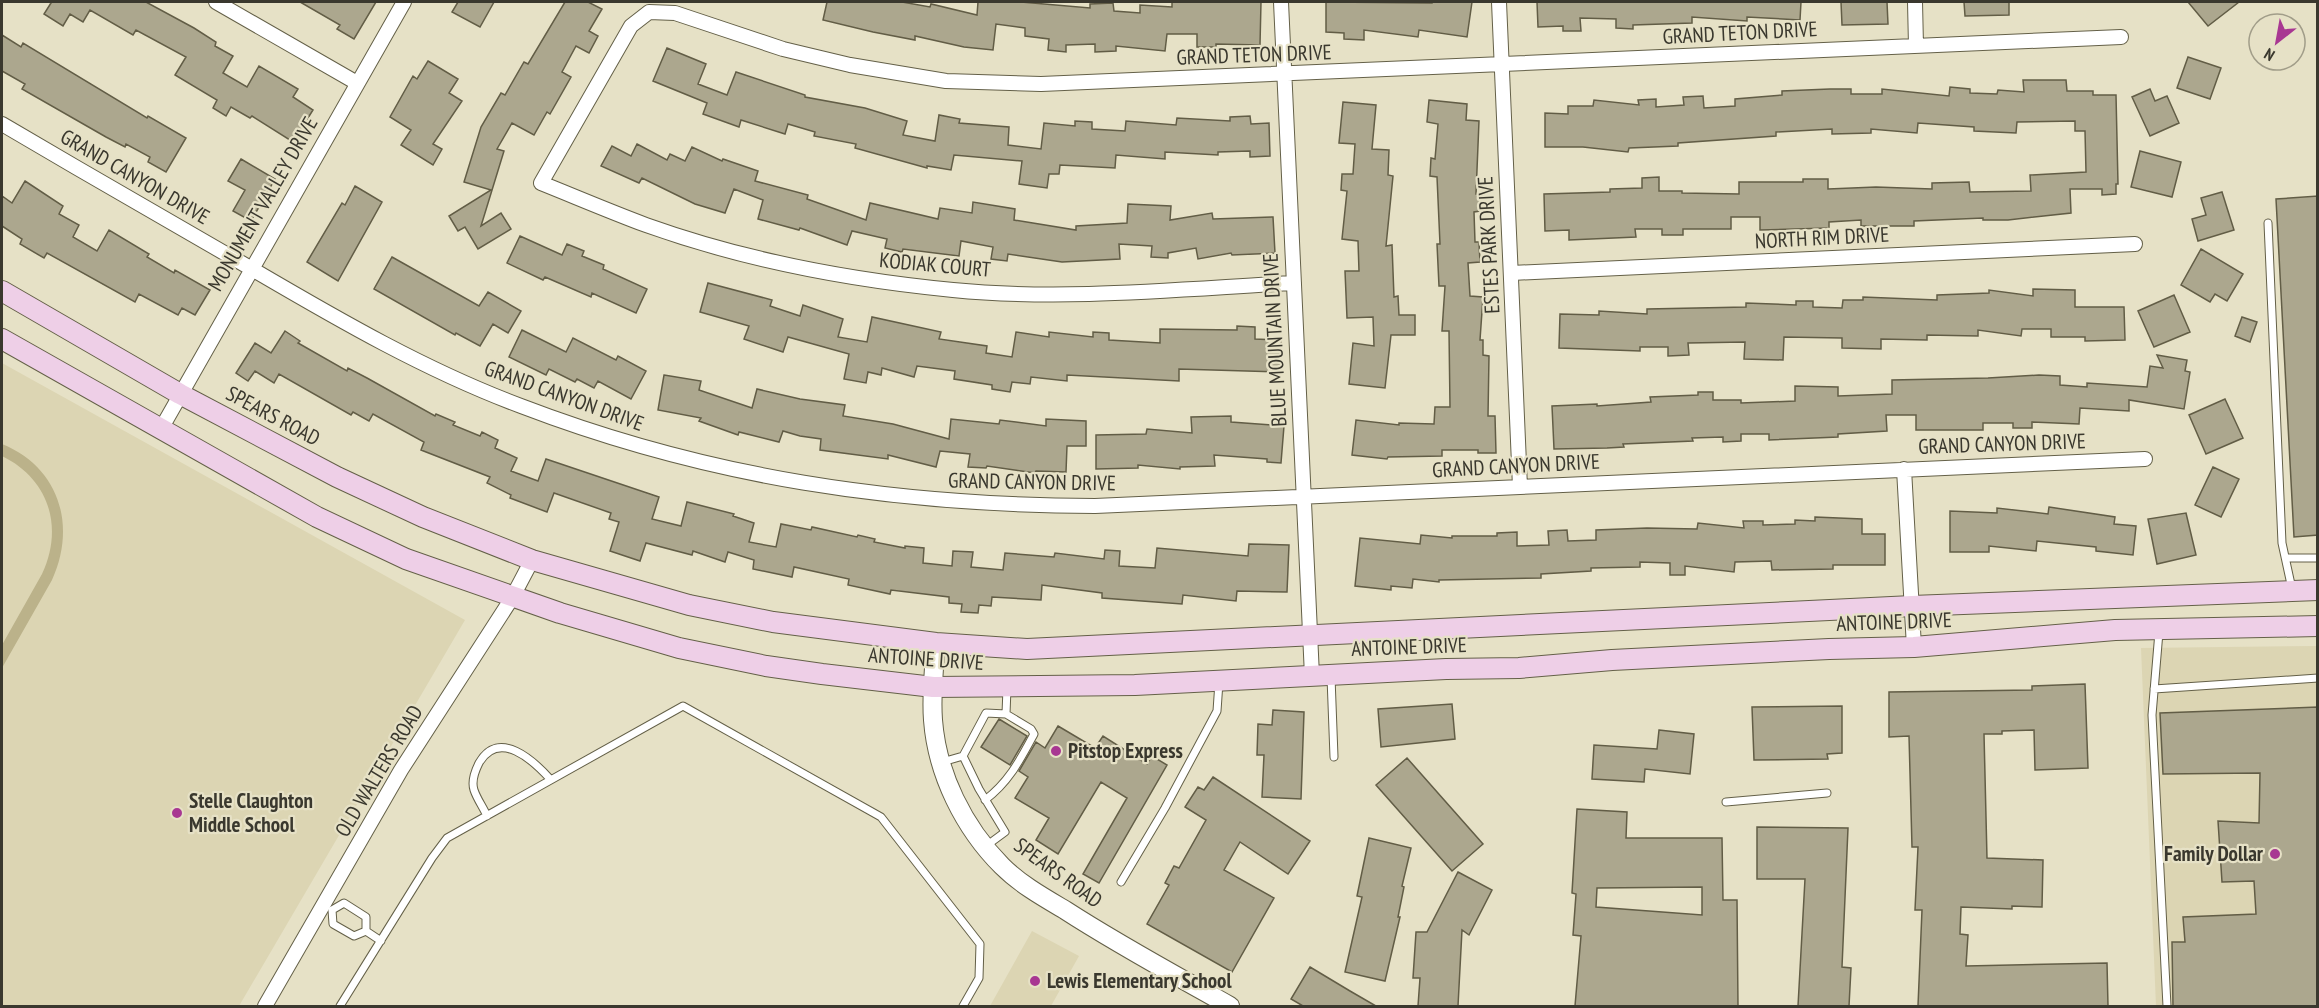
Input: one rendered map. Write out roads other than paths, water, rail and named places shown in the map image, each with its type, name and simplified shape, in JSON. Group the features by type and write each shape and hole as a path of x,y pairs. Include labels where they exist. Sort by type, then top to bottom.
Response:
{"main road":[{"name":"SPEARS ROAD","path":"2,291 180,394 348,482 423,518 532,560"},
{"path":"2,339 317,517 406,559 512,597"},
{"name":"ANTOINE DRIVE","path":"532,560 700,608 795,626 936,643 1027,648 1912,606 2318,590"},
{"name":"ANTOINE DRIVE","path":"512,597 679,648 777,668 933,687 1007,688 1219,682 1321,675 1519,668 1612,660 1869,647 1914,647 2115,630 2318,626"},
{"path":"2158,597 2160,630"}],"street":[{"path":"216,2 357,83"},
{"name":"MONUMENT VALLEY DRIVE","path":"161,429 250,268 404,2"},
{"name":"BLUE MOUNTAIN DRIVE","path":"1281,2 1309,635 1321,675"},
{"name":"ESTES PARK DRIVE","path":"1499,2 1520,487"},
{"path":"1915,2 1916,46"},
{"name":"GRAND TETON DRIVE","path":"585,201 541,183 631,26 650,12 675,13 741,37 828,60 896,74 946,81 1041,84 2121,38"},
{"name":"GRAND CANYON DRIVE","path":"2,124 393,348 519,406 648,448 724,469 855,492 936,501 1017,506 1095,506 2145,459"},
{"name":"KODIAK COURT","path":"585,201 647,225 729,250 798,267 870,280 954,291 1103,292 1294,283"},
{"name":"NORTH RIM DRIVE","path":"1512,273 2135,244"},
{"path":"1904,469 1914,647"},
{"name":"OLD WALTERS ROAD","path":"265,1006 328,908 401,770 512,597 532,560"},
{"name":"SPEARS ROAD","path":"936,643 933,722 942,763 955,800 985,847 1003,867 1032,890 1093,928 1230,1006"}],"lane":[{"path":"2268,224 2282,543 2293,591"},
{"path":"2286,558 2318,558"},
{"path":"2160,630 2152,715 2167,1006"},
{"path":"1321,675 1334,757"},
{"path":"2154,689 2318,678"},
{"path":"1121,882 1165,808 1217,711 1219,682"},
{"path":"1006,714 1007,688"},
{"path":"340,1006 432,858 447,838 683,706 881,817 980,944 979,978 963,1006"},
{"path":"942,763 963,756 986,713 1006,714 1031,729 1034,734 1012,775 1000,789 985,800"},
{"path":"487,816 473,788 475,771 485,753 493,749 513,748 535,762 551,780"},
{"path":"963,756 985,800 1005,832 985,847"},
{"path":"1726,802 1827,793"},
{"path":"366,932 366,916 344,903 328,908 333,924 354,936 366,932 381,941"}],"place":[{"name":"Pitstop Express","path":"1056,751"},
{"name":"Stelle Claughton Middle School","path":"177,813"},
{"name":"Family Dollar","path":"2275,854"},
{"name":"Lewis Elementary School","path":"1035,981"}]}
